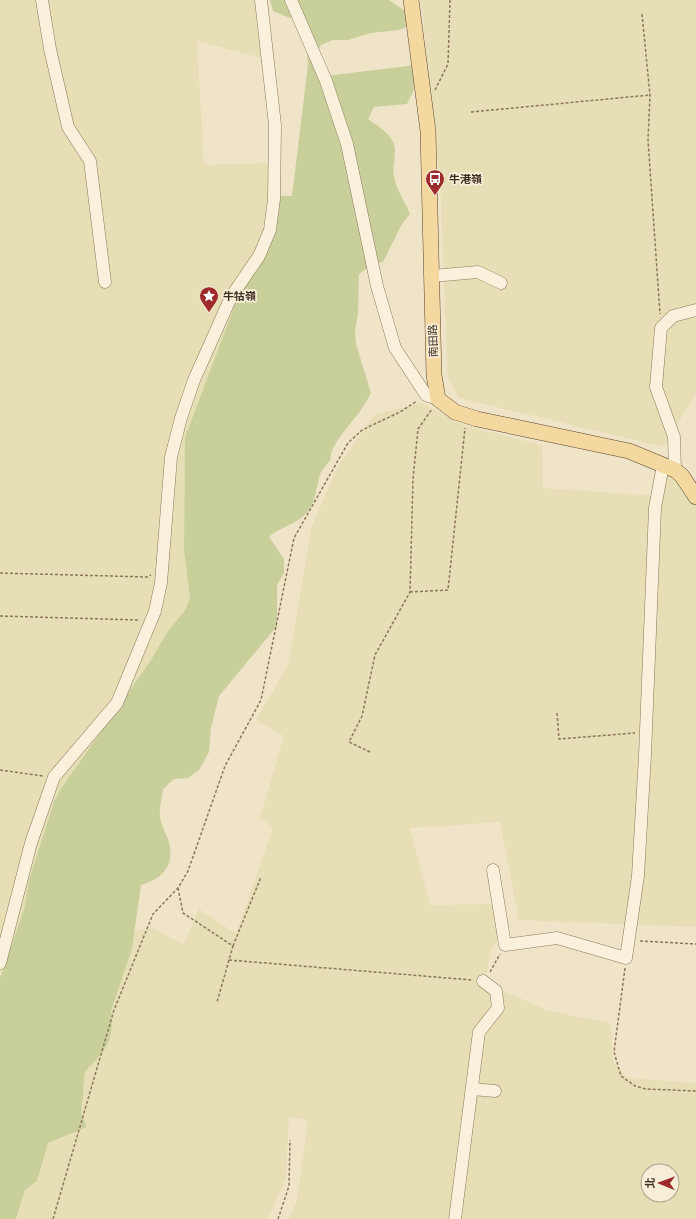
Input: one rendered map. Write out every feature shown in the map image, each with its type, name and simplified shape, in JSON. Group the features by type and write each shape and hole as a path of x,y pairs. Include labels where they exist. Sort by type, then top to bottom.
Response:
{"main road":[{"name":"南田路","path":"411,0 426,108 432,276 434,375 432,397"},
{"path":"432,397 455,412 466,416 629,451 669,468 682,476 696,497"}],"lane":[{"path":"42,0 50,49 68,127 90,161 105,282"},
{"path":"0,963 31,842 54,777 117,703 156,611 162,571 171,457 181,418 194,380 231,298 259,256 270,230 274,199 274,125 261,0"},
{"path":"291,0 326,81 347,144 377,286 395,348 432,397"},
{"path":"432,276 478,272 501,283"},
{"path":"494,870 505,945 557,938 626,958 630,941 638,876 656,508 669,468 674,437 656,388 661,328 673,316 696,310"},
{"path":"455,1219 479,1032 498,1008 496,991 483,981"},
{"path":"472,1089 495,1091"}],"path":[{"path":"426,108 448,64 450,0"},
{"path":"642,14 650,95 648,140 661,328"},
{"path":"471,112 650,95"},
{"path":"370,752 349,742 362,716 375,655 410,592 413,479 418,429 432,397"},
{"path":"53,1219 114,1010 152,914 178,888 188,870 225,766 261,700 294,538 348,443 362,430 432,397"},
{"path":"410,592 448,590 466,416"},
{"path":"0,572 147,577 162,571"},
{"path":"0,616 139,620"},
{"path":"557,713 559,739 645,732"},
{"path":"0,770 54,777"},
{"path":"217,1002 233,946 261,877"},
{"path":"178,888 183,913 233,946"},
{"path":"630,941 696,944"},
{"path":"229,960 483,981 489,974 505,945"},
{"path":"626,958 614,1052 621,1076 635,1086 646,1089 696,1091"},
{"path":"278,1219 289,1186 290,1140"}],"shaded area":[{"path":"0,0 256,0 262,58 197,41 204,165 270,163 276,196 185,437 184,549 190,598 185,610 166,634 151,660 60,790 54,802 29,880 24,910 0,978"},
{"path":"421,0 696,0 696,393 664,447 459,398 448,379 440,182"},
{"path":"422,403 463,425 542,445 543,488 657,496 668,459 696,498 696,927 519,920 500,822 410,828 430,905 497,904 504,932 491,949 485,982 548,1011 611,1023 613,1061 627,1078 696,1083 696,1219 289,1219 297,1200 308,1120 289,1117 286,1178 268,1219 16,1219 25,1190 37,1181 48,1143 87,1127 81,1114 85,1072 112,1027 111,1011 132,949 135,930 153,928 183,945 199,909 236,934 273,828 260,817 284,736 256,720 288,665 312,525 337,468 374,415"}],"green space":[{"path":"270,0 389,0 407,12 412,24 399,30 371,33 348,40 333,40 321,45 315,55 325,76 416,65 413,92 407,104 374,107 368,119 386,132 393,141 395,151 393,173 399,191 410,214 402,224 383,262 370,266 359,274 358,314 355,330 356,344 371,393 363,407 332,449 330,460 319,477 314,501 309,510 300,519 269,537 284,559 284,573 277,585 277,626 219,696 211,728 209,752 199,770 188,778 174,779 163,789 160,816 162,826 169,842 170,858 168,865 161,875 141,885 132,949 111,1011 112,1027 109,1041 103,1052 85,1072 81,1114 87,1127 48,1143 37,1181 25,1190 16,1219 0,1219 0,978 24,910 29,880 54,802 60,790 151,660 166,634 185,610 190,598 184,549 185,437 276,196 292,196 308,65 307,49 300,22 273,11"}],"place":[{"name":"牛港嶺","path":"435,196"},
{"name":"牛牯嶺","path":"209,313"}]}
